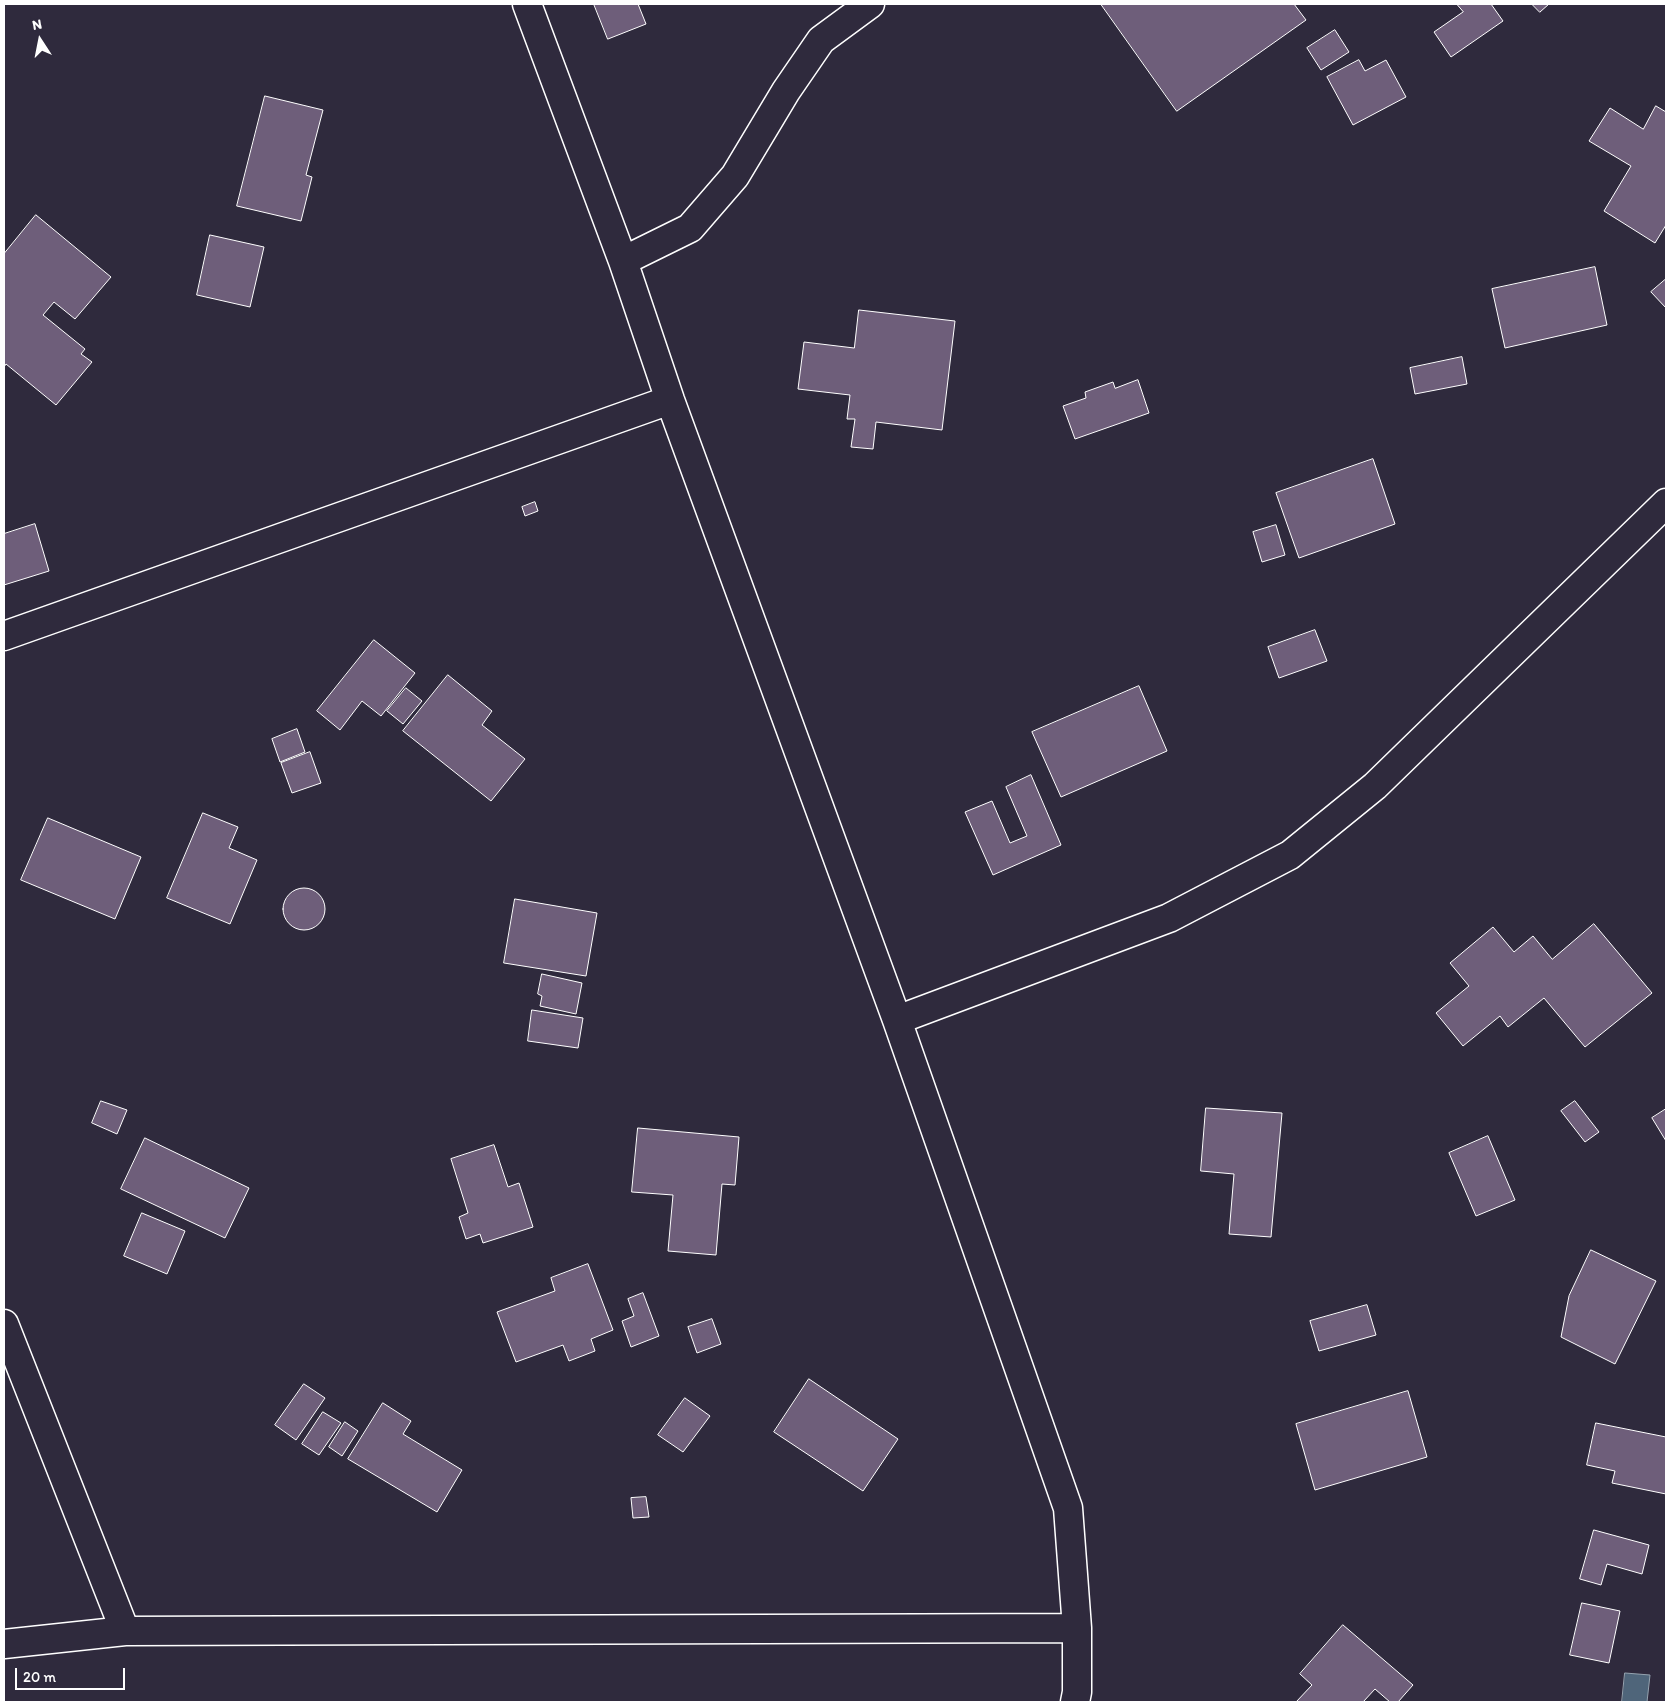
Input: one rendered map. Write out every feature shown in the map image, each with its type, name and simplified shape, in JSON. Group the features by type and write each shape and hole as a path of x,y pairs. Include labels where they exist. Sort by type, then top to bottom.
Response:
{"street":[{"path":"526,4 623,261 670,400 897,1020 1068,1508 1078,1628 1077,1692 1075,1702"},
{"path":"623,261 690,228 735,176 786,92 821,40 870,4"},
{"path":"4,636 670,400"},
{"path":"897,1020 1169,918 1290,855 1375,786 1666,503"},
{"path":"4,1324 125,1631"},
{"path":"4,1644 125,1631 1078,1628"}],"water":[{"path":"1625,1673 1650,1675 1647,1702 1622,1702"}],"building":[{"path":"594,4 638,4 646,24 608,39"},
{"path":"1101,4 1294,4 1306,20 1177,111"},
{"path":"1457,4 1491,4 1503,21 1451,57 1434,32 1463,12"},
{"path":"1532,4 1549,4 1540,12"},
{"path":"1335,30 1349,52 1321,70 1307,48"},
{"path":"1359,60 1365,71 1386,60 1406,97 1353,125 1327,77"},
{"path":"265,96 323,110 306,175 312,177 301,221 237,206"},
{"path":"1656,106 1666,112 1666,225 1655,243 1604,211 1631,166 1589,141 1610,108 1643,129"},
{"path":"36,215 111,277 75,319 54,302 43,315 85,349 81,354 92,362 56,405 6,364 4,367 4,254"},
{"path":"210,235 264,247 250,307 197,295"},
{"path":"1595,267 1607,325 1505,348 1492,289"},
{"path":"1666,279 1666,308 1651,292"},
{"path":"859,310 955,321 942,430 876,422 873,449 851,447 855,419 847,419 850,395 798,389 804,342 854,348"},
{"path":"1462,357 1467,384 1415,394 1410,368"},
{"path":"1138,380 1149,413 1075,439 1063,406 1086,398 1085,392 1113,382 1115,388"},
{"path":"1373,459 1395,524 1299,558 1276,493"},
{"path":"535,502 538,511 525,516 522,507"},
{"path":"35,524 49,571 4,585 4,534"},
{"path":"1276,525 1285,555 1262,562 1253,532"},
{"path":"1315,630 1327,661 1279,678 1268,647"},
{"path":"374,640 415,673 381,716 362,701 340,730 317,711"},
{"path":"448,675 492,711 482,725 525,759 491,801 403,731"},
{"path":"1139,686 1167,751 1061,797 1032,732"},
{"path":"406,688 422,701 403,724 387,711"},
{"path":"297,729 305,752 280,762 272,739"},
{"path":"310,752 321,783 292,793 281,763"},
{"path":"1031,775 1061,845 993,875 965,812 992,801 1010,843 1027,836 1006,787"},
{"path":"203,813 238,827 229,848 257,860 230,924 167,898"},
{"path":"48,818 141,857 115,919 21,880"},
{"path":"304,888 319,894 325,909 319,924 304,930 289,924 283,909 289,894"},
{"path":"515,899 597,913 586,976 504,963"},
{"path":"1594,924 1652,993 1585,1047 1544,998 1508,1027 1500,1016 1463,1046 1436,1013 1469,986 1450,963 1493,927 1514,952 1533,936 1552,959"},
{"path":"542,974 582,983 576,1014 540,1006 542,996 538,994"},
{"path":"532,1010 583,1018 578,1048 528,1041"},
{"path":"101,1101 127,1110 117,1134 92,1123"},
{"path":"1575,1101 1599,1132 1585,1142 1561,1111"},
{"path":"1206,1108 1282,1113 1271,1237 1229,1234 1234,1174 1201,1171"},
{"path":"1666,1109 1666,1141 1652,1118"},
{"path":"638,1128 739,1137 735,1185 722,1184 716,1255 668,1251 673,1195 632,1192"},
{"path":"1488,1136 1515,1200 1476,1216 1449,1153"},
{"path":"145,1138 249,1188 225,1238 121,1189"},
{"path":"494,1145 508,1187 519,1183 533,1227 483,1243 480,1234 466,1239 459,1217 468,1213 451,1159"},
{"path":"142,1213 185,1231 167,1274 124,1256"},
{"path":"1591,1250 1656,1281 1615,1364 1561,1337 1569,1296"},
{"path":"588,1264 613,1330 591,1339 595,1351 569,1361 563,1345 516,1362 497,1312 555,1291 551,1278"},
{"path":"643,1293 659,1336 631,1347 622,1321 634,1316 628,1299"},
{"path":"1367,1305 1376,1335 1319,1351 1310,1321"},
{"path":"712,1319 721,1344 697,1353 688,1327"},
{"path":"809,1379 898,1439 863,1491 774,1432"},
{"path":"304,1384 325,1398 296,1440 275,1425"},
{"path":"1408,1391 1427,1457 1315,1490 1296,1424"},
{"path":"685,1398 710,1416 683,1452 658,1435"},
{"path":"383,1403 411,1421 403,1434 462,1470 437,1512 348,1459"},
{"path":"323,1412 341,1423 319,1455 302,1444"},
{"path":"345,1422 358,1431 342,1456 329,1447"},
{"path":"1596,1423 1666,1437 1666,1494 1612,1483 1615,1471 1587,1465"},
{"path":"646,1497 649,1517 633,1518 631,1498"},
{"path":"1594,1530 1649,1545 1642,1574 1607,1564 1601,1585 1580,1579"},
{"path":"1582,1603 1620,1611 1609,1663 1570,1655"},
{"path":"1343,1625 1413,1685 1398,1702 1390,1702 1375,1689 1363,1702 1296,1702 1312,1685 1300,1674"}]}
